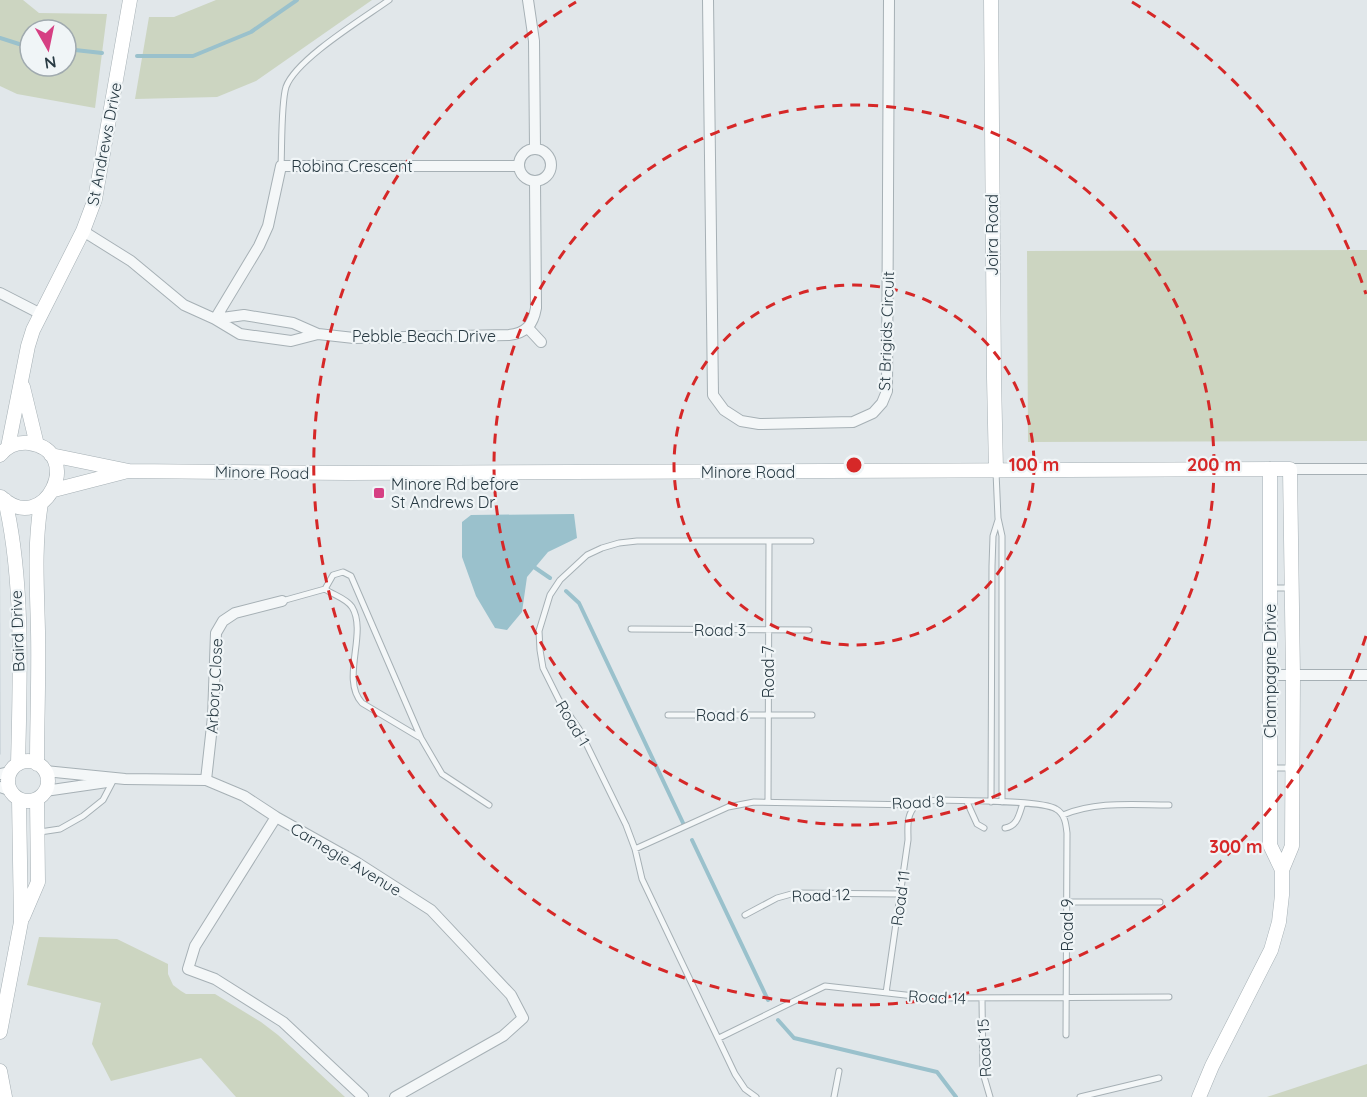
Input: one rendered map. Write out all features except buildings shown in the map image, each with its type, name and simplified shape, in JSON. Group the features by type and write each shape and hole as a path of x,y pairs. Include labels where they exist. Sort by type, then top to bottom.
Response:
{"street":[{"name":"St Andrews Drive","path":"4,451 22,382 28,346 41,314 83,231 95,200 130,0"},
{"path":"528,0 534,41 535,148"},
{"name":"St Brigids Circuit","path":"708,0 713,395 724,410 741,421 759,424 853,423 873,413 882,404 887,391 889,0"},
{"name":"Joira Road","path":"991,0 993,378 996,470"},
{"path":"535,148 545,152 551,165 548,174 535,181 526,178 519,166 524,154 535,148"},
{"name":"Robina Crescent","path":"215,319 260,246 268,226 281,166 519,166"},
{"path":"535,181 536,308 532,323 528,328 541,342"},
{"name":"Pebble Beach Drive","path":"83,231 131,261 184,305 215,319 240,334 291,341 318,334 381,338 477,336 516,334 528,328"},
{"path":"0,293 41,314"},
{"name":"Pebble Beach Drive","path":"215,319 244,315 293,323 318,334"},
{"name":"St Andrews Drive","path":"22,382 37,445"},
{"path":"2,498 13,505 22,507 41,503 54,490 57,472 51,455 37,445 17,444 4,451"},
{"name":"Minore Road","path":"51,455 129,471 384,473 1367,469"},
{"name":"Champagne Drive","path":"1270,469 1270,845 1282,870"},
{"name":"Champagne Drive","path":"1199,1097 1212,1066 1271,950 1279,922 1282,870 1292,846 1293,676 1290,469"},
{"name":"Minore Road","path":"54,490 129,471"},
{"name":"Baird Drive","path":"2,498 11,526 18,631 10,770"},
{"name":"Baird Drive","path":"41,503 36,554 41,768"},
{"name":"Arbory Close","path":"206,780 213,717 216,633 223,621 235,613 282,601"},
{"path":"1270,675 1367,675"},
{"path":"0,1032 21,922 38,882 41,795 48,784 41,768 24,762 10,770 8,777 21,922"},
{"name":"Carnegie Avenue","path":"41,768 125,779 206,780 244,796 276,817 356,862 431,910 511,994 523,1018 503,1036 395,1097"},
{"name":"Carnegie Avenue","path":"41,795 125,779"},
{"path":"10,792 28,801 41,795"},
{"path":"276,817 195,946 188,969 215,979 284,1022 363,1097"},
{"path":"0,1071 5,1097"}],"lane":[{"path":"281,166 286,87 311,57 389,0"},
{"path":"996,470 1003,567 1002,802"},
{"path":"991,802 992,566 993,536 998,518"},
{"name":"Road 1","path":"756,1097 740,1082 642,879 635,849 626,825 584,737 550,685 543,668 539,631 550,595 560,580 587,555 602,548 637,541 811,541"},
{"name":"Road 7","path":"768,802 769,541"},
{"path":"992,566 1003,567"},
{"path":"282,601 325,589 333,575 343,572 351,576 421,738 442,774 489,805"},
{"path":"1270,588 1292,588"},
{"path":"325,589 351,606 358,622 354,674 357,697 362,703 421,738"},
{"name":"Road 3","path":"631,629 809,630"},
{"name":"Road 6","path":"668,716 812,715"},
{"path":"1270,768 1293,768"},
{"path":"38,832 60,829 83,816 103,800 113,781"},
{"name":"Road 8","path":"635,849 728,807 740,804 768,802 916,805 934,800 1002,802 1049,806 1064,815"},
{"path":"967,802 977,824 984,828"},
{"path":"1005,828 1010,828 1016,822 1023,803"},
{"name":"Road 11","path":"886,993 908,840 908,819 916,805"},
{"path":"1064,815 1089,806 1169,805"},
{"name":"Road 9","path":"1064,815 1067,833 1066,1035"},
{"name":"Road 12","path":"745,915 777,898 795,893 901,894"},
{"path":"1067,902 1160,902"},
{"name":"Road 14","path":"719,1038 825,986 932,998 1169,998"},
{"name":"Road 15","path":"982,999 983,1072 990,1097"},
{"path":"834,1097 839,1071"},
{"path":"1080,1097 1160,1078"}],"shaded area":[{"path":"0,533 1,754 0,755"}],"green space":[{"path":"0,0 23,0 39,13 107,14 95,108 17,94 0,86"},
{"path":"216,0 372,0 256,81 217,97 135,99 149,17 174,17"},
{"path":"1367,250 1367,441 1028,442 1027,251"},
{"path":"39,937 117,939 168,964 168,974 173,985 186,994 215,994 261,1022 345,1097 236,1097 201,1058 111,1081 92,1044 101,1003 27,985"},
{"path":"1367,1064 1367,1097 1267,1097"}],"water":[{"path":"574,514 577,538 548,552 527,577 522,612 507,630 495,628 476,596 462,557 462,522 471,515"}],"waterway":[{"path":"137,56 193,56 251,32 297,0"},
{"path":"0,38 18,44"},
{"path":"78,50 102,53"},
{"path":"531,565 550,578"},
{"path":"566,591 579,603 684,825"},
{"path":"692,840 768,1000"},
{"path":"778,1020 794,1038 937,1072 956,1097"}],"place":[{"name":"Minore Rd before St Andrews Dr","path":"379,493"}]}
